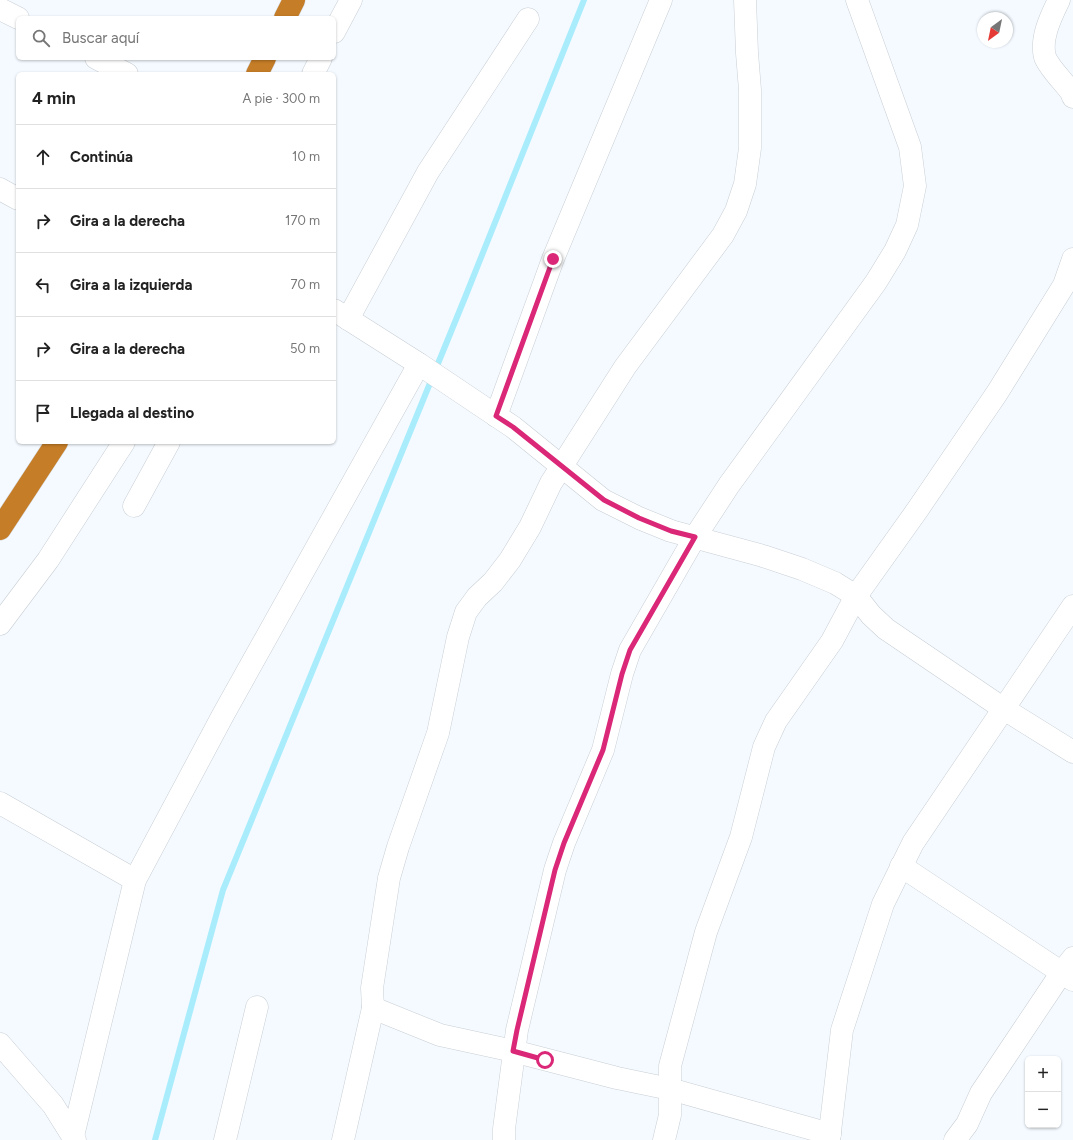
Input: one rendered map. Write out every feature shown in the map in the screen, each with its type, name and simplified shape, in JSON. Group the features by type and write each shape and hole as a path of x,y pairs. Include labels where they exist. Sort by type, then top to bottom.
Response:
{"highway":[{"path":"286,16 294,0"},
{"path":"258,72 264,60"},
{"path":"0,529 56,444"}],"street":[{"path":"336,28 351,0"},
{"path":"496,416 553,259 661,0"},
{"path":"343,1140 372,1008 372,988 389,878 398,847 438,733 458,637 466,612 477,597 493,582 510,560 530,527 551,483 625,367 723,234 736,210 745,184 750,148 750,90 745,0"},
{"path":"504,1140 513,1051 555,870 564,843 603,750 622,674 630,650 695,537 729,485 876,282 895,251 907,225 915,186 910,147 857,0"},
{"path":"1058,0 1049,21 1045,36 1044,50 1050,65 1071,92 1073,97"},
{"path":"0,9 16,17"},
{"path":"528,19 428,172 341,315 419,364 513,427 604,500 658,526 763,556 835,583 856,596 871,615 886,630 1004,709 1073,752"},
{"path":"100,60 123,72"},
{"path":"314,72 320,60"},
{"path":"0,189 16,198"},
{"path":"664,1140 670,1115 670,1066 706,932 741,837 764,747 776,721 832,641 856,596 918,509 997,392 1064,285 1073,259"},
{"path":"74,1138 135,880 227,708 419,364"},
{"path":"0,624 48,560 123,444"},
{"path":"134,506 168,444"},
{"path":"372,1008 440,1034 617,1078 670,1088 829,1137 842,1030 883,904 913,843 1073,606"},
{"path":"0,803 135,880"},
{"path":"901,866 1069,970 981,1093 967,1124 955,1140"},
{"path":"225,1140 257,1007"},
{"path":"0,1044 53,1106 74,1138"}],"waterway":[{"path":"155,1140 223,890 466,295 584,0"}],"route":[{"path":"545,1060 513,1051 555,870 564,843 603,750 622,674 630,650 695,537 671,531 639,518 604,500 513,427 496,416 553,259"}]}
